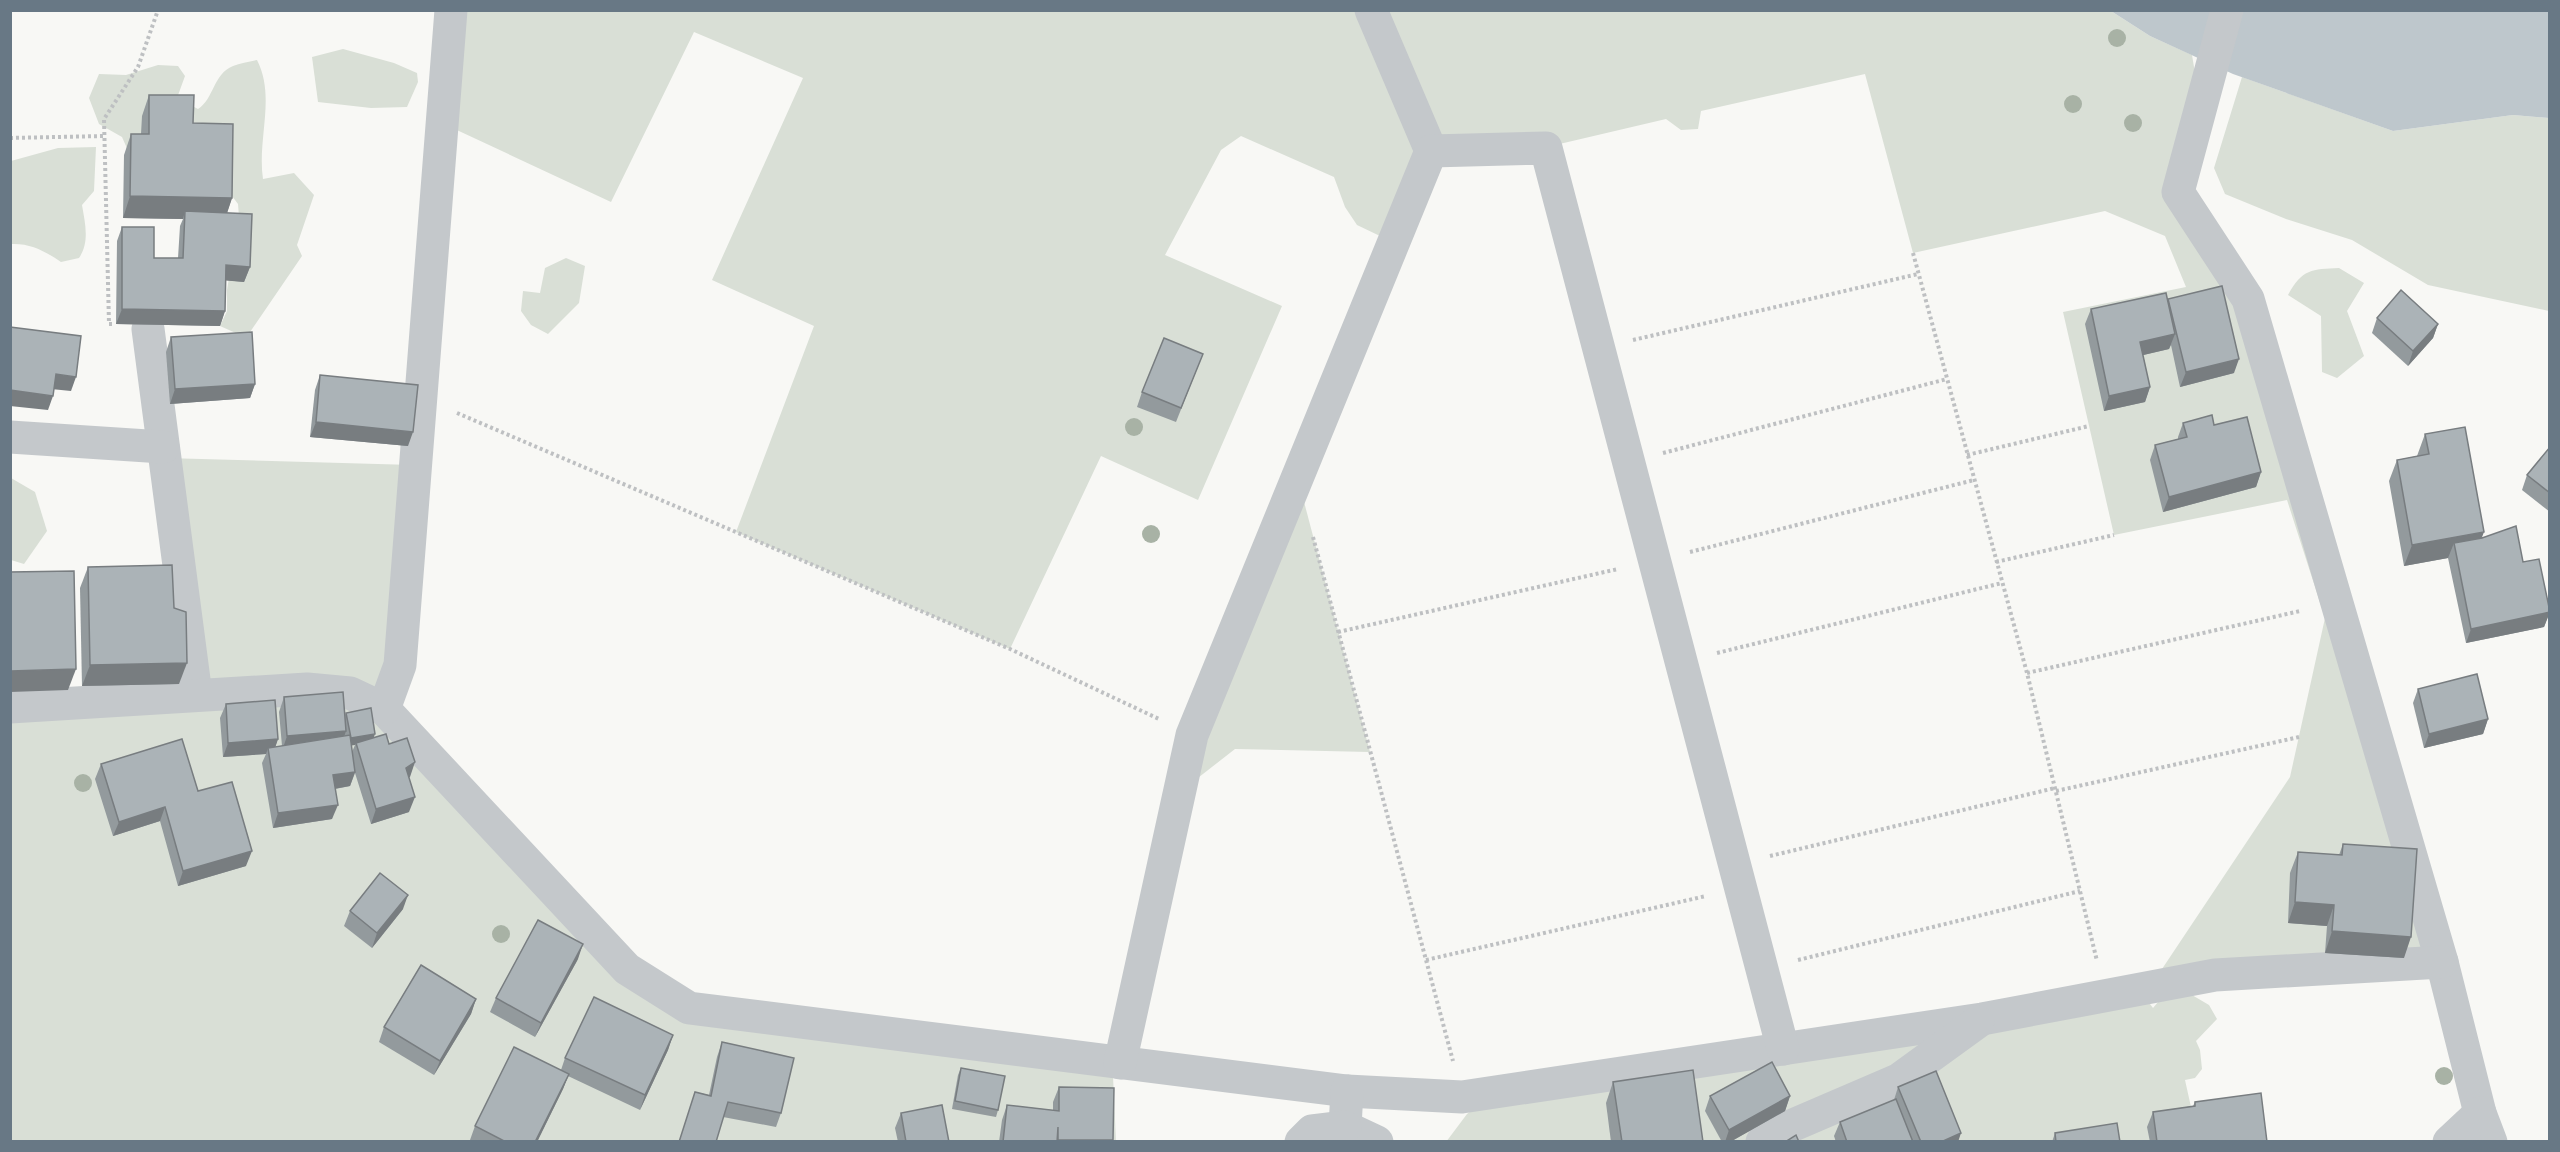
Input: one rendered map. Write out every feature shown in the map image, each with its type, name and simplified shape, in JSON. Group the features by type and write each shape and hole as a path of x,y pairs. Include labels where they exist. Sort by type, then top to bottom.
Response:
{"street":[{"path":"384,709 400,665 451,10"},
{"path":"1120,1063 1192,735 1431,152 1371,10"},
{"path":"2227,10 2178,192 2248,299 2442,962 2486,1127 2449,1142"},
{"path":"1431,152 1546,148 1783,1049"},
{"path":"148,329 196,695"},
{"path":"10,437 163,447"},
{"path":"10,707 307,689 350,693 384,709 627,969 688,1008 1347,1091 1462,1097 1982,1019 2215,975 2442,962"},
{"path":"1762,1142 1777,1132 1898,1080 1982,1019"},
{"path":"1345,1127 1347,1091"},
{"path":"1301,1142 1312,1131 1345,1127 1377,1142"}],"path":[{"path":"148,329 109,324 104,118 138,67 158,10"},
{"path":"10,138 105,136"},
{"path":"1913,253 2026,673 2099,966"},
{"path":"1599,348 1918,274"},
{"path":"1629,462 1947,379"},
{"path":"450,410 1010,649 1192,735"},
{"path":"1967,455 2089,426"},
{"path":"1338,632 1654,560 1974,480"},
{"path":"1312,534 1462,1097"},
{"path":"1996,562 2114,535"},
{"path":"1681,662 2002,583"},
{"path":"2026,673 2310,609"},
{"path":"1426,960 2055,790 2299,737"},
{"path":"1762,969 2080,891"}],"shaded area":[{"path":"1365,10 1426,150 1380,236 1357,225 1345,207 1334,177 1241,136 1221,150 1165,255 1282,306 1198,500 1101,456 1010,649 736,532 814,326 712,280 803,78 694,32 611,202 446,125 455,11"},
{"path":"1372,11 2111,11 2150,36 2192,55 2196,79 2171,180 2239,303 2429,955 2156,978 2290,777 2325,618 2287,500 2114,535 2063,312 2186,287 2165,236 2105,211 1913,253 1865,74 1701,111 1698,129 1681,130 1666,119 1551,146 1432,151"},
{"path":"2111,11 2549,11 2549,118 2513,115 2393,131 2233,74 2150,36"},
{"path":"343,49 394,63 417,73 418,82 407,107 371,108 318,102 312,57"},
{"path":"257,60 262,74 266,103 262,149 263,179 294,173 314,195 297,245 302,256 248,335 238,334 220,326 227,311 227,290 239,217 238,204 232,196 133,162 122,137 99,124 89,98 99,74 126,75 158,65 178,66 185,76 177,98 198,109 226,70"},
{"path":"2242,77 2393,131 2513,115 2549,118 2549,311 2428,285 2352,240 2286,219 2225,194 2214,168"},
{"path":"96,147 94,191 82,205 86,239 79,258 61,262 37,248 11,244 11,161 58,148"},
{"path":"566,258 585,266 579,303 548,334 531,325 521,311 523,291 540,293 545,268"},
{"path":"2339,268 2364,283 2347,311 2364,356 2337,378 2322,372 2321,316 2288,295 2303,275 2315,270"},
{"path":"165,458 413,465 382,703 195,689"},
{"path":"11,478 35,492 47,531 24,564 11,560"},
{"path":"1298,479 1370,752 1235,749 1194,781 1192,735"},
{"path":"304,694 381,720 687,1019 1113,1076 1116,1141 11,1142 11,714"},
{"path":"2192,995 2209,1005 2217,1019 2196,1041 2200,1050 2202,1069 2195,1078 2185,1080 2191,1107 2264,1141 1446,1142 1467,1114 1489,1096 2147,1000 2153,1008 2158,1002"}],"building":[{"path":"149,95 194,95 193,123 233,124 232,198 130,196 131,134 149,134"},
{"path":"185,211 252,214 250,267 226,265 225,311 122,309 122,227 154,227 154,258 183,258"},
{"path":"2222,286 2239,359 2186,372 2168,299"},
{"path":"2401,290 2438,324 2413,351 2377,318"},
{"path":"2166,293 2175,334 2140,342 2150,387 2109,396 2091,309"},
{"path":"10,327 81,336 76,377 56,374 53,396 10,390"},
{"path":"252,332 255,384 175,389 171,337"},
{"path":"1164,338 1203,354 1181,408 1142,392"},
{"path":"320,375 418,385 413,432 316,422"},
{"path":"2212,415 2214,425 2247,417 2261,472 2169,497 2155,445 2187,437 2183,423"},
{"path":"2465,427 2484,532 2412,545 2397,460 2429,454 2425,434"},
{"path":"2550,447 2550,493 2527,475"},
{"path":"2516,526 2523,562 2539,559 2550,612 2471,629 2454,543 2482,538"},
{"path":"172,565 174,608 186,612 187,663 90,665 88,567"},
{"path":"74,571 76,669 10,671 10,572"},
{"path":"2477,674 2488,719 2429,734 2418,689"},
{"path":"343,692 346,731 287,736 284,697"},
{"path":"275,700 278,739 228,743 226,704"},
{"path":"371,708 375,734 351,738 346,713"},
{"path":"386,734 389,744 407,738 415,762 406,768 415,797 376,809 356,743"},
{"path":"350,735 355,772 333,775 338,805 278,813 268,748"},
{"path":"182,739 198,791 232,782 252,851 183,871 165,807 119,822 101,764"},
{"path":"2343,844 2417,849 2411,937 2332,931 2334,905 2295,902 2298,852 2342,855"},
{"path":"380,873 408,895 377,933 350,911"},
{"path":"538,920 583,944 541,1023 496,998"},
{"path":"421,965 476,999 440,1061 384,1027"},
{"path":"594,997 673,1035 645,1095 565,1058"},
{"path":"722,1042 794,1058 781,1113 728,1102 716,1142 679,1142 695,1092 711,1096"},
{"path":"514,1047 569,1074 535,1142 506,1142 475,1126"},
{"path":"1772,1062 1790,1096 1729,1130 1710,1096"},
{"path":"961,1068 1005,1076 998,1110 955,1101"},
{"path":"1693,1070 1703,1142 1622,1142 1613,1082"},
{"path":"1936,1071 1961,1133 1941,1142 1921,1142 1898,1087"},
{"path":"1059,1087 1114,1088 1113,1140 1058,1140 1058,1127 1057,1142 1003,1142 1007,1105 1059,1111"},
{"path":"2261,1093 2267,1142 2157,1142 2153,1112 2195,1106 2195,1102"},
{"path":"1896,1099 1913,1142 1847,1142 1840,1122"},
{"path":"942,1105 949,1142 906,1142 901,1113"},
{"path":"2117,1123 2120,1142 2056,1142 2055,1133"},
{"path":"1796,1135 1799,1142 1785,1142"}]}
